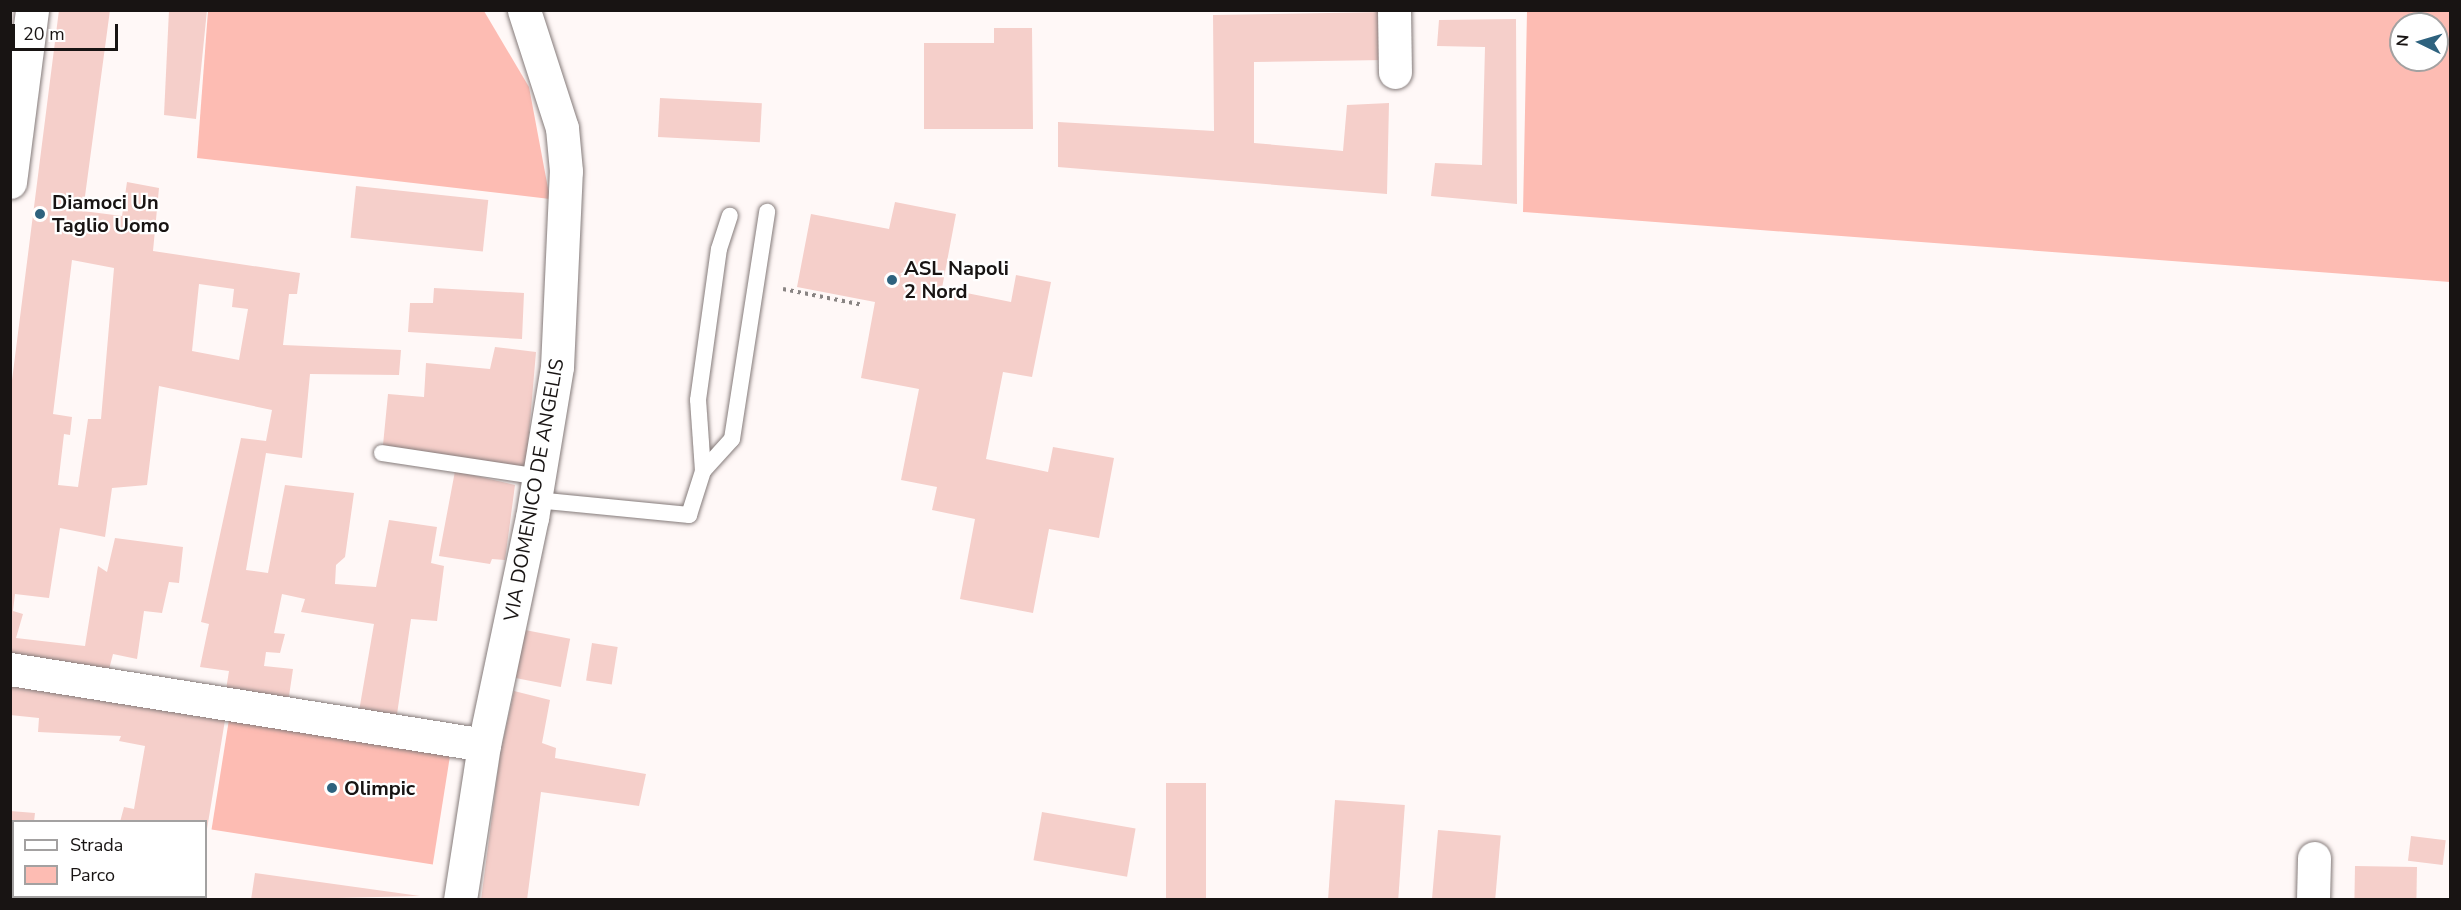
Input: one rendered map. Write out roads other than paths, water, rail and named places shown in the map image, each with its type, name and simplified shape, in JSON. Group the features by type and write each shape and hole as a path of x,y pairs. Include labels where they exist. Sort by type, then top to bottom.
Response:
{"street":[{"path":"10,182 33,10"},
{"name":"VIA DOMENICO DE ANGELIS","path":"460,900 484,745 538,489 557,366 566,171 562,128 524,10"},
{"path":"1394,10 1395,72"},
{"path":"10,669 484,745"},
{"path":"2313,900 2314,858"}],"lane":[{"path":"703,471 732,439 767,212"},
{"path":"382,453 538,489 690,515 703,471 698,400 719,249 730,216"}],"place":[{"name":"Diamoci Un Taglio Uomo","path":"40,214"},
{"name":"ASL Napoli 2 Nord","path":"892,280"},
{"name":"Olimpic","path":"332,788"}]}
